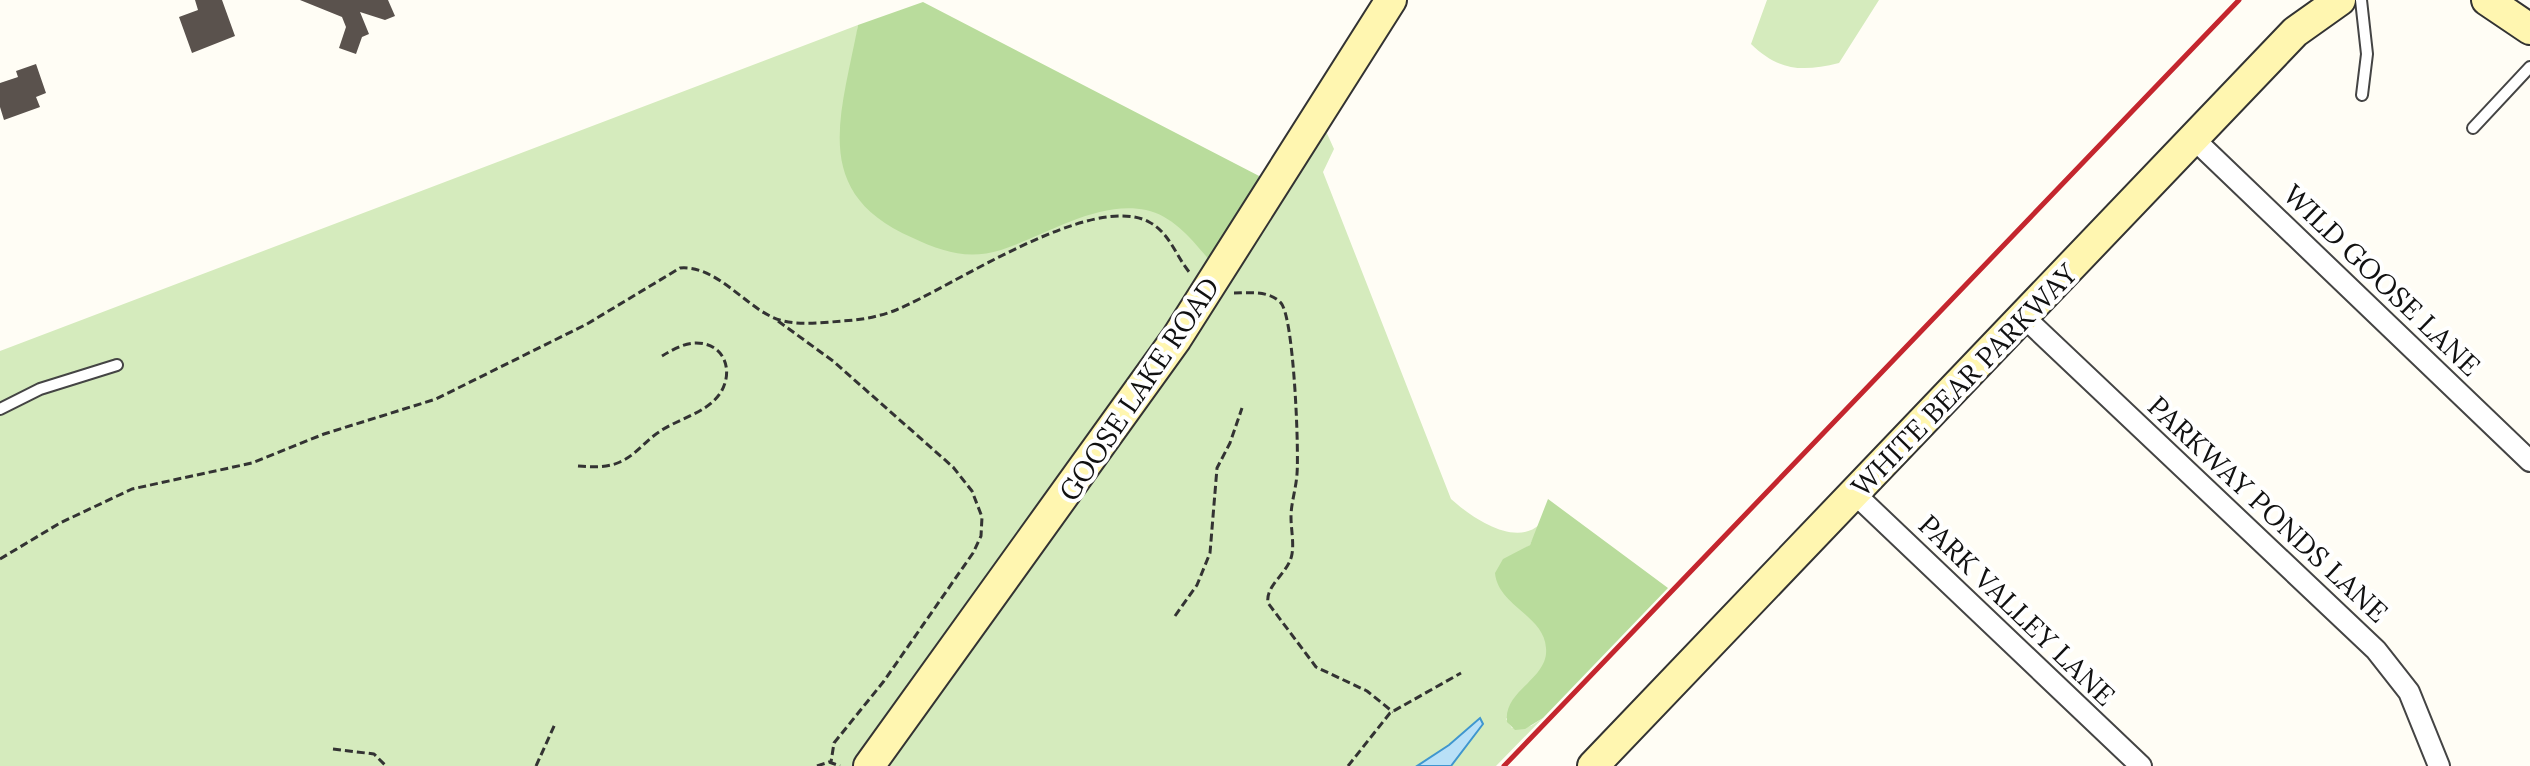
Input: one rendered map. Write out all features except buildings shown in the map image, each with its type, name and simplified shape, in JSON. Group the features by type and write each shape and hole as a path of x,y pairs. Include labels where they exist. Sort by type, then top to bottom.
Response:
{"street":[{"name":"GOOSE LAKE ROAD","path":"869,766 1107,439 1209,286 1391,0"},
{"name":"WHITE BEAR PARKWAY","path":"1593,766 2025,318 2295,32 2340,0"},
{"path":"2487,0 2530,29"},
{"name":"WILD GOOSE LANE","path":"2195,140 2530,461"},
{"name":"PARKWAY PONDS LANE","path":"2025,318 2376,650 2409,692 2439,766"},
{"name":"PARK VALLEY LANE","path":"1855,494 2141,766"}],"lane":[{"path":"2361,0 2367,54 2362,95"},
{"path":"2473,128 2530,67"},
{"path":"0,409 40,389 117,365"}],"path":[{"path":"771,317 808,323 881,315 995,258 1090,220 1115,214 1140,218 1159,228 1209,286 1272,297 1285,309 1292,335 1298,463 1291,513 1292,554 1288,567 1268,593 1268,603 1316,667 1367,691 1393,712"},
{"path":"0,559 47,530 132,489 252,463 324,434 436,399 587,324 680,268 697,270 833,361 953,467 972,491 982,517 981,536 973,553 884,681 838,738 831,762"},
{"path":"578,466 603,466 623,461 660,431 709,405 722,389 727,367 723,356 712,347 691,344 662,356"},
{"path":"1175,616 1197,585 1210,553 1217,468 1242,408"},
{"path":"1348,766 1379,724 1393,712 1461,673"},
{"path":"536,766 555,724"},
{"path":"333,749 374,754 386,766"},
{"path":"817,766 831,762 840,766"}],"green space":[{"path":"1767,0 1879,0 1839,63 1802,68 1771,60 1751,44"},
{"path":"923,2 1263,178 1211,262 1174,224 1146,210 1109,210 1072,221 1001,250 978,254 956,253 935,247 880,220 858,199 845,175 840,149 845,90 858,25"},
{"path":"858,25 856,40 1189,168 1220,248 1172,322 854,766 0,766 0,351"},
{"path":"1325,129 1334,149 1323,172 1451,499 1481,521 1506,531 1530,531 1540,524 1530,545 1517,553 1598,621 1506,719 1512,728 1531,726 1543,718 1496,766 886,766 1159,388"},
{"path":"1548,499 1668,588 1543,718 1525,729 1515,730 1507,722 1508,711 1518,693 1541,668 1546,648 1538,627 1504,594 1495,573 1503,559 1530,545"}],"water":[{"path":"1480,718 1483,724 1451,766 1417,766 1449,745"}],"railway":[{"path":"1504,766 2239,0"}]}
